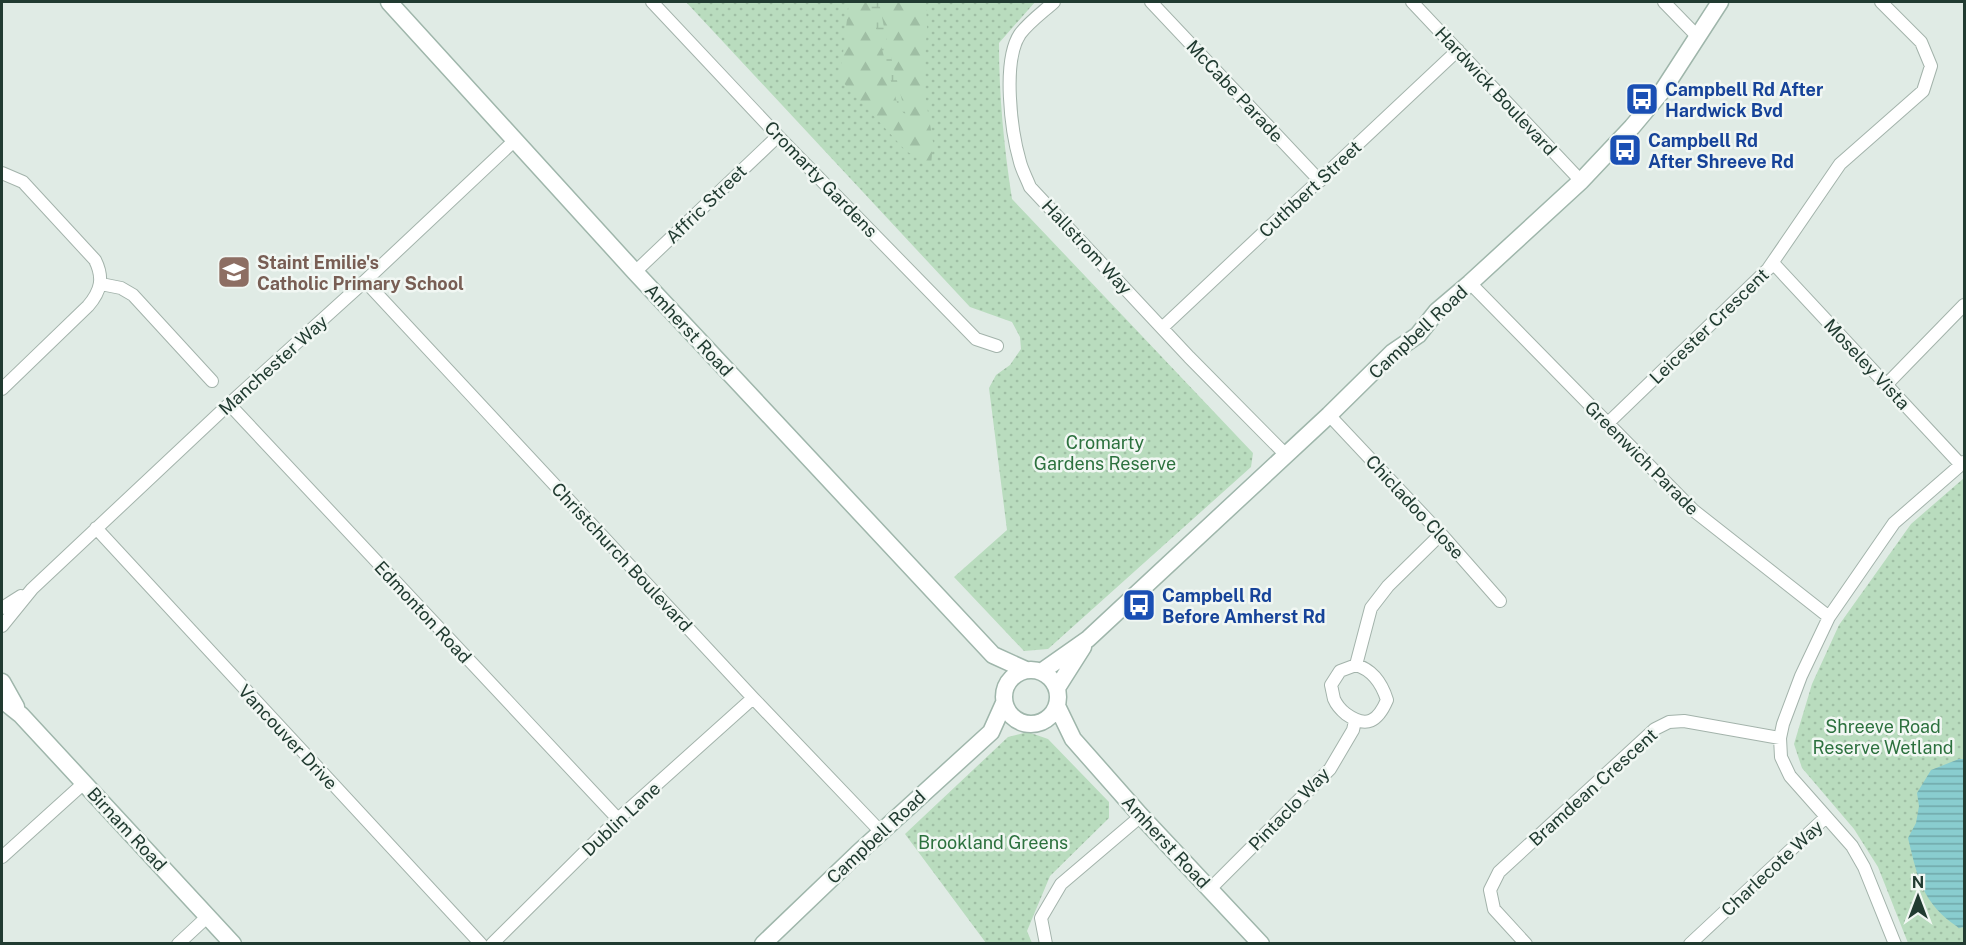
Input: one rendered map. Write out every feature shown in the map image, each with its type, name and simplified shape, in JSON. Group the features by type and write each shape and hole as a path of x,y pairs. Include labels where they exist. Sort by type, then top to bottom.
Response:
{"street":[{"name":"Amherst Road","path":"389,2 635,272 993,655 1048,676 1073,739 1141,816 1262,944"},
{"name":"Cromarty Gardens","path":"652,2 778,136 976,339 997,346"},
{"name":"Hallstrom Way","path":"1054,2 1020,34 1012,52 1009,74 1012,116 1020,161 1030,187 1162,328 1286,455"},
{"name":"McCabe Parade","path":"1151,2 1320,181"},
{"name":"Hardwick Boulevard","path":"1412,2 1581,181"},
{"path":"1664,2 1698,37"},
{"name":"Campbell Road","path":"1034,671 1088,639 1329,415 1393,352 1419,334 1437,311 1581,181 1655,100 1720,2"},
{"name":"Leicester Crescent","path":"1607,424 1773,263 1840,164 1923,91 1931,66 1921,42 1881,2"},
{"name":"Cuthbert Street","path":"1162,328 1458,50"},
{"name":"Affric Street","path":"635,272 778,136"},
{"name":"Manchester Way","path":"2,626 32,589 96,528 514,141"},
{"path":"2,173 23,182 95,260 101,271 101,284 97,296 2,389"},
{"name":"Moseley Vista","path":"1773,263 1963,464"},
{"name":"Christchurch Boulevard","path":"365,281 753,698 881,832"},
{"name":"Greenwich Parade","path":"1470,283 1692,510 1829,616"},
{"path":"101,284 121,288 133,295 212,381"},
{"path":"1886,385 1965,305"},
{"name":"Edmonton Road","path":"229,404 618,819"},
{"name":"Chicladoo Close","path":"1329,415 1441,534 1500,601"},
{"path":"1895,944 1864,867 1852,846 1790,776 1781,757 1780,738 1801,676 1829,616 1894,523 1963,464"},
{"name":"Vancouver Drive","path":"96,528 481,944"},
{"path":"1356,665 1371,608 1388,585 1441,534"},
{"name":"Manchester Way","path":"2,608 32,589"},
{"name":"Campbell Road","path":"1057,697 1088,639"},
{"name":"Amherst Road","path":"993,655 1004,698 1013,717 1027,724 1040,722 1073,739"},
{"path":"1356,665 1366,668 1383,687 1387,700 1376,718 1368,722 1356,721 1340,710 1331,685 1340,671 1356,665"},
{"path":"1004,698 1011,678 1034,671"},
{"name":"Birnam Road","path":"2,682 21,715"},
{"path":"1040,722 1053,712 1057,697"},
{"name":"Dublin Lane","path":"492,944 618,819 753,698"},
{"name":"Campbell Road","path":"991,732 1004,698"},
{"name":"Birnam Road","path":"2,700 21,715 233,944"},
{"name":"Pintaclo Way","path":"1210,889 1330,769 1356,721"},
{"name":"Bramdean Crescent","path":"1526,944 1494,909 1490,890 1499,872 1655,729 1669,722 1684,721 1780,738"},
{"name":"Campbell Road","path":"763,944 991,732 1020,722"},
{"path":"2,857 84,783"},
{"path":"1046,944 1041,918 1061,884 1141,816"},
{"name":"Charlecote Way","path":"1690,944 1826,817"},
{"path":"178,944 207,917"}],"green space":[{"name":"Cromarty Gardens Reserve","path":"686,2 1035,2 999,43 1002,121 1012,199 1253,453 1251,467 1048,649 1024,651 954,577 1007,530 989,388 996,375 1010,365 1021,349 1020,337 1012,322 970,307"},
{"path":"849,2 926,2 927,28 923,83 933,142 931,166 906,151 840,79"},
{"path":"871,2 879,2 906,116 898,106 872,14"},
{"name":"Shreeve Road Reserve Wetland","path":"1964,478 1964,943 1908,943 1878,867 1854,829 1802,768 1794,744 1812,684 1839,625 1911,524"},
{"name":"Brookland Greens","path":"1028,732 1048,739 1109,802 1109,818 1050,876 1027,931 1032,943 986,943 905,834 1008,737"}],"water":[{"path":"1964,759 1964,927 1959,928 1937,909 1923,889 1908,838 1916,823 1919,806 1917,793 1931,770"}],"place":[{"name":"Campbell Rd After Hardwick Bvd","path":"1642,99"},
{"name":"Campbell Rd After Shreeve Rd","path":"1625,150"},
{"name":"Staint Emilie's Catholic Primary School","path":"234,272"},
{"name":"Campbell Rd Before Amherst Rd","path":"1139,605"}]}
